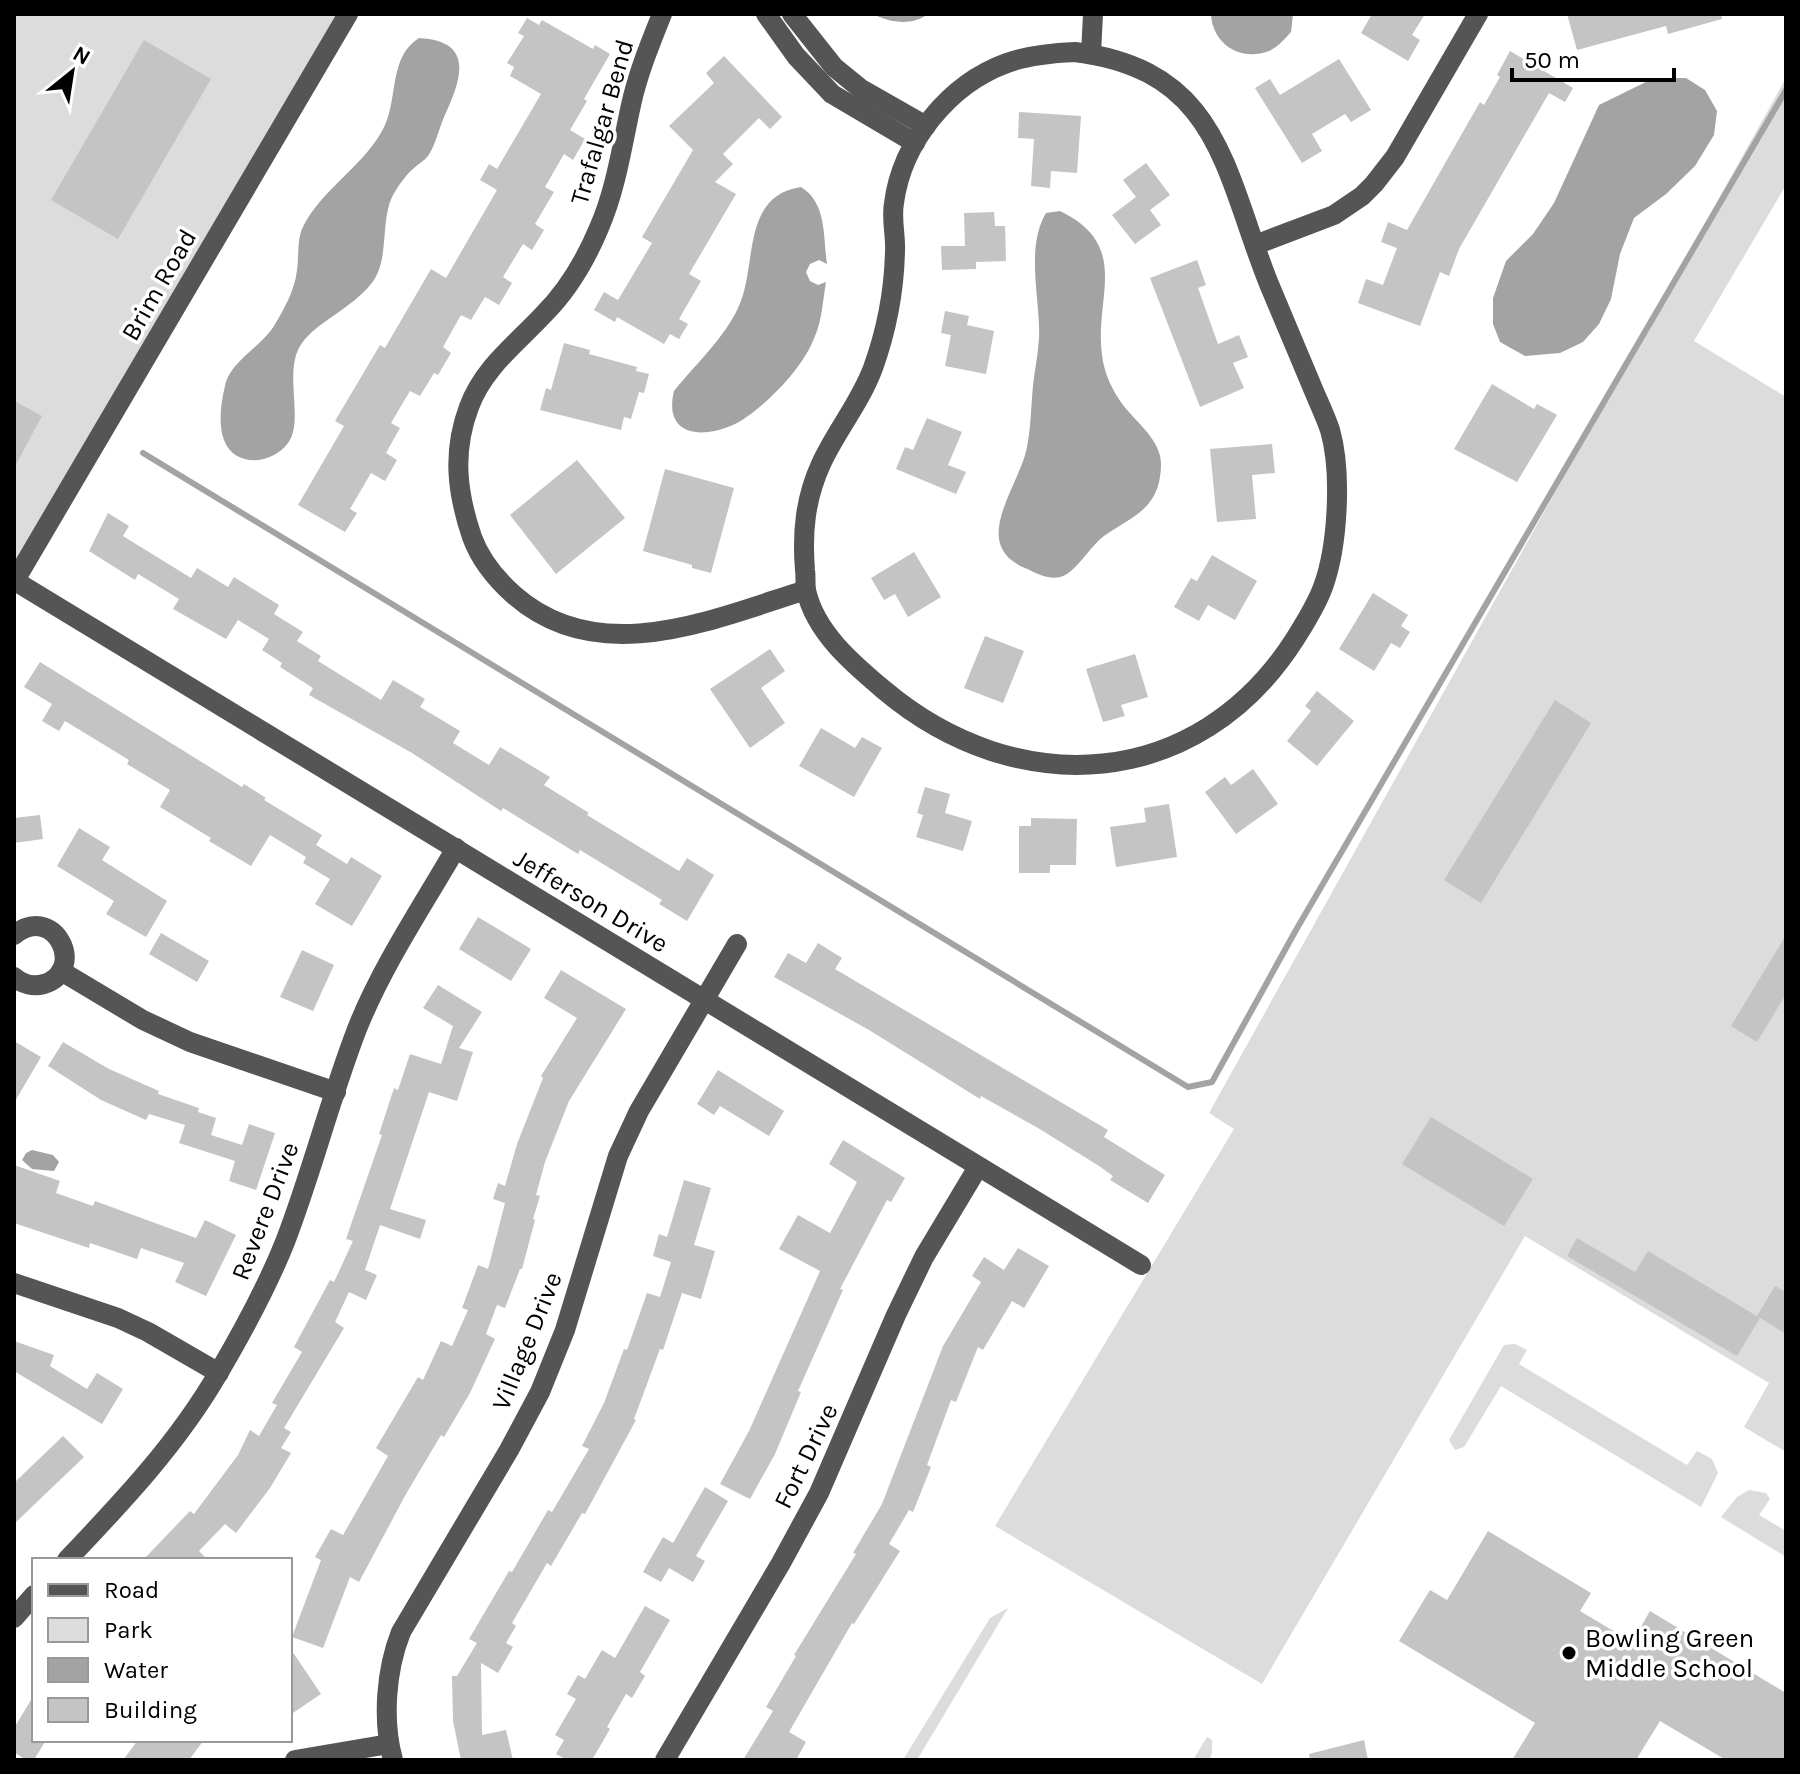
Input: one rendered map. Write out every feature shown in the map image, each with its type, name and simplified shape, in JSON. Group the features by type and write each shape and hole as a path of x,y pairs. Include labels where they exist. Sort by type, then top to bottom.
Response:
{"street":[{"name":"Brim Road","path":"14,582 348,14"},
{"name":"Trafalgar Bend","path":"662,14 645,55 611,196 585,257 546,312 483,379 469,408 458,455 458,487 463,511 475,543 502,585 541,615 586,631 620,635 675,630 806,590"},
{"path":"766,14 796,56 832,94 920,135"},
{"path":"792,14 834,67 920,135"},
{"path":"1091,54 1093,14"},
{"path":"1255,245 1334,215 1374,184 1395,157 1478,14"},
{"path":"1042,54 1091,54 1117,60 1152,75 1179,94 1217,142 1330,431 1336,494 1330,559 1324,586 1308,619 1289,649 1251,695 1206,730 1146,756 1114,763 1049,765 985,750 955,737 899,703 853,665 820,622 806,590 803,537 807,504 821,463 854,408 872,369 890,308 896,249 892,209 894,198 899,175 920,135 955,94 996,68 1042,54"},
{"name":"Jefferson Drive","path":"14,582 1141,1265"},
{"name":"Revere Drive","path":"69,1558 143,1480 183,1429 219,1373 257,1303 284,1244 357,1029 377,985 456,848"},
{"path":"14,935 25,927 35,926 54,933 65,951 61,971 47,983 28,985 14,977"},
{"name":"Village Drive","path":"391,1752 390,1670 401,1632 540,1392 565,1330 618,1156 639,1111 737,944"},
{"path":"61,971 143,1020 190,1042 336,1092"},
{"name":"Fort Drive","path":"665,1760 774,1576 819,1493 918,1269 978,1167"},
{"path":"14,1283 118,1318 219,1373"},
{"path":"14,1618 32,1597"},
{"path":"295,1760 391,1752"}],"green space":[{"path":"14,14 348,14 14,582"},
{"path":"1786,78 1786,185 1694,341 1786,397 1786,1452 1744,1427 1769,1383 1525,1236 1262,1684 995,1526 1234,1129 1209,1113"},
{"path":"1515,1344 1527,1350 1519,1364 1687,1465 1697,1451 1712,1459 1718,1473 1701,1507 1501,1386 1464,1447 1455,1450 1449,1440 1504,1345"},
{"path":"1749,1490 1766,1493 1770,1499 1759,1515 1786,1531 1786,1557 1721,1517 1737,1497"},
{"path":"1008,1608 917,1760 903,1760 990,1618"},
{"path":"1207,1737 1212,1740 1209,1760 1193,1760"}],"water":[{"path":"873,14 928,14 901,22"},
{"path":"1211,14 1293,14 1291,32 1270,51 1246,54 1221,41"},
{"path":"419,38 450,47 457,55 459,66 455,90 433,147 392,197 377,275 363,293 308,335 296,354 293,381 295,422 288,443 264,459 237,456 224,440 221,427 222,399 228,377 268,334 282,313 296,277 302,229 320,201 377,140 389,114 398,66 409,46"},
{"path":"1654,78 1686,78 1705,90 1717,111 1714,135 1695,166 1666,194 1634,218 1620,254 1611,299 1599,324 1583,342 1560,353 1525,356 1500,342 1493,324 1493,298 1506,261 1533,234 1554,203 1599,105"},
{"path":"801,187 820,211 827,264 819,260 810,264 806,272 810,281 818,285 826,282 819,323 810,347 787,380 748,416 722,429 708,432 684,428 676,421 672,408 674,391 717,340 738,308 754,236 768,204 782,193"},
{"path":"1060,211 1082,225 1096,240 1103,257 1105,274 1101,334 1105,368 1119,399 1153,440 1161,465 1156,492 1143,509 1099,540 1071,571 1056,578 1038,574 1008,558 1000,544 999,529 1002,513 1023,462 1029,432 1039,334 1035,268 1037,239 1046,213"},
{"path":"32,1150 53,1155 59,1162 54,1171 32,1169 22,1160"}],"building":[{"path":"1372,14 1425,14 1412,35 1420,40 1408,61 1361,33"},
{"path":"1567,14 1721,14 1722,19 1668,34 1666,26 1577,50"},
{"path":"527,18 539,25 542,20 593,49 595,45 610,54 570,130 585,139 573,160 564,154 545,187 554,192 535,224 544,230 532,250 523,244 503,277 512,283 499,305 485,297 471,320 461,315 443,347 451,353 438,375 434,373 420,396 410,391 391,423 400,428 386,453 397,460 385,481 371,473 350,509 357,513 345,532 298,505 344,426 335,421 380,345 385,348 431,269 446,278 497,190 480,180 489,164 497,169 541,94 510,76 514,67 507,63 524,36 518,33"},
{"path":"144,40 211,79 118,239 51,200"},
{"path":"1510,51 1573,88 1565,102 1549,93 1459,249 1449,276 1440,272 1420,326 1358,303 1366,279 1383,285 1397,248 1381,242 1388,222 1407,230 1480,102 1484,105"},
{"path":"724,56 782,117 770,129 759,118 723,154 733,164 715,182 736,194 689,274 701,281 679,319 688,324 679,339 670,334 664,344 617,317 615,322 594,310 604,292 618,300 652,243 642,237 693,150 669,126 714,83 706,73"},
{"path":"1339,59 1371,110 1351,122 1345,114 1312,134 1322,151 1302,163 1255,88 1270,79 1280,95"},
{"path":"1019,112 1081,116 1077,173 1051,171 1050,188 1031,186 1034,139 1018,138"},
{"path":"1146,163 1170,195 1150,210 1161,225 1135,244 1112,215 1136,197 1123,180"},
{"path":"994,212 995,226 1005,226 1006,261 976,262 976,269 942,270 941,246 965,246 964,213"},
{"path":"1197,260 1206,285 1198,288 1218,344 1239,335 1248,357 1233,363 1244,388 1200,407 1150,278"},
{"path":"945,311 969,316 967,325 994,331 986,374 945,366 951,335 941,333"},
{"path":"564,343 590,350 589,354 637,367 636,371 649,374 644,393 639,392 631,419 624,417 621,430 540,410 546,388 551,390"},
{"path":"1492,384 1534,409 1537,404 1557,415 1517,482 1454,449"},
{"path":"14,401 42,416 14,468"},
{"path":"927,418 962,432 948,465 966,472 956,494 896,469 905,447 913,450"},
{"path":"1272,444 1275,473 1252,475 1256,519 1217,522 1210,449"},
{"path":"577,460 625,518 556,574 510,515"},
{"path":"665,469 734,488 711,573 643,551"},
{"path":"108,513 129,526 123,536 191,578 197,568 228,587 234,577 279,605 274,614 303,632 297,641 321,656 318,661 381,700 393,680 425,699 420,707 460,731 453,743 489,765 500,747 550,777 544,785 589,813 587,815 679,871 687,858 714,875 687,921 659,904 662,900 580,850 578,854 503,808 501,811 412,753 309,695 313,688 280,667 282,663 262,650 269,639 238,620 226,639 173,609 179,599 138,574 135,580 89,551"},
{"path":"914,552 941,597 908,617 895,594 884,600 871,578"},
{"path":"1212,555 1257,581 1235,620 1208,605 1199,621 1174,607 1191,578 1197,581"},
{"path":"1373,593 1408,615 1401,626 1410,632 1400,648 1391,643 1374,671 1339,649"},
{"path":"985,636 1024,651 1003,703 964,688"},
{"path":"770,649 785,671 761,688 785,723 750,748 710,689"},
{"path":"1135,654 1148,697 1121,705 1125,716 1103,722 1086,669"},
{"path":"40,662 242,787 244,784 266,798 264,800 322,835 316,845 347,864 351,857 382,876 352,926 315,904 330,879 303,863 306,857 270,835 251,866 160,807 170,790 127,764 129,760 65,721 59,731 42,721 52,704 24,687"},
{"path":"1317,691 1354,721 1317,766 1287,741 1311,711 1305,706"},
{"path":"1555,700 1591,723 1481,903 1444,880"},
{"path":"821,728 855,748 862,737 882,748 854,797 799,766"},
{"path":"1253,769 1278,804 1236,834 1205,792 1225,777 1231,785"},
{"path":"925,787 950,794 945,813 972,821 963,851 916,837 923,815 917,813"},
{"path":"1169,804 1177,857 1116,867 1110,827 1146,822 1144,808"},
{"path":"40,815 43,839 14,843 14,818"},
{"path":"1031,818 1077,819 1076,865 1050,865 1050,873 1019,873 1019,826 1031,826"},
{"path":"79,828 110,847 102,860 167,901 146,937 106,914 114,901 57,866"},
{"path":"478,917 531,949 511,981 459,949"},
{"path":"161,933 209,961 197,982 149,954"},
{"path":"1786,935 1786,994 1757,1042 1731,1026"},
{"path":"818,943 842,958 835,969 1108,1130 1104,1137 1165,1175 1148,1203 1110,1180 1113,1176 1099,1166 1038,1128 981,1096 980,1099 869,1030 774,977 788,953 806,963"},
{"path":"302,950 334,965 313,1011 280,997"},
{"path":"561,970 626,1009 569,1101 545,1162 536,1195 540,1196 535,1220 522,1269 505,1308 497,1305 486,1334 495,1339 470,1393 406,1494 359,1582 350,1577 323,1648 292,1637 321,1560 315,1557 331,1529 343,1535 388,1456 376,1448 418,1377 423,1380 441,1341 452,1346 468,1310 462,1308 478,1265 488,1269 505,1203 493,1199 498,1183 505,1186 517,1144 543,1078 541,1076 577,1018 544,998"},
{"path":"438,985 482,1012 459,1048 473,1052 457,1101 429,1092 390,1209 426,1220 420,1239 380,1225 365,1270 377,1275 366,1300 349,1292 335,1322 344,1328 284,1428 291,1432 281,1448 291,1453 270,1488 236,1533 225,1524 199,1551 206,1558 145,1558 190,1511 194,1514 238,1455 250,1430 259,1436 277,1405 272,1403 302,1352 294,1347 330,1280 334,1282 353,1241 346,1239 382,1135 379,1134 394,1088 398,1090 410,1054 441,1064 453,1026 423,1008"},
{"path":"14,1041 41,1057 14,1103"},
{"path":"63,1042 109,1069 159,1091 158,1094 199,1108 198,1112 216,1118 211,1135 242,1145 249,1124 275,1133 256,1190 229,1181 235,1161 179,1143 185,1125 149,1114 146,1120 101,1100 48,1066"},
{"path":"718,1070 784,1111 769,1136 720,1106 714,1115 697,1104"},
{"path":"1431,1117 1533,1179 1504,1226 1402,1164"},
{"path":"843,1140 905,1178 891,1202 887,1200 840,1289 843,1290 798,1391 801,1392 775,1454 750,1499 720,1484 749,1431 820,1271 779,1249 798,1215 830,1233 857,1182 829,1164"},
{"path":"14,1165 60,1181 56,1193 93,1206 95,1201 196,1238 205,1220 236,1235 206,1296 175,1282 184,1263 141,1248 137,1259 90,1243 89,1248 14,1223"},
{"path":"684,1180 711,1188 694,1245 715,1251 701,1299 682,1293 636,1420 585,1514 582,1513 551,1566 547,1563 512,1623 516,1626 506,1643 513,1647 498,1673 481,1663 482,1735 506,1730 513,1760 461,1760 453,1721 452,1676 457,1676 477,1643 469,1639 509,1571 512,1572 548,1510 552,1512 589,1449 582,1446 604,1403 624,1349 627,1350 647,1293 660,1297 671,1262 653,1256 659,1234 667,1237"},
{"path":"1577,1238 1635,1272 1648,1251 1760,1318 1737,1356 1567,1256"},
{"path":"1018,1248 1049,1266 1024,1308 1012,1301 983,1350 978,1347 956,1402 951,1400 927,1465 931,1467 913,1512 909,1510 889,1544 900,1551 852,1623 789,1732 806,1742 796,1760 743,1760 773,1711 766,1707 794,1655 856,1554 853,1553 882,1504 943,1346 981,1282 972,1276 984,1257 1004,1270"},
{"path":"1775,1286 1786,1292 1786,1334 1757,1316"},
{"path":"14,1341 54,1355 50,1366 87,1389 97,1373 123,1389 102,1424 14,1371"},
{"path":"63,1436 84,1457 14,1524 14,1483"},
{"path":"705,1487 728,1501 696,1556 705,1561 693,1582 669,1568 661,1582 643,1572 663,1537 673,1543"},
{"name":"Bowling Green Middle School","path":"1488,1531 1591,1593 1580,1611 1632,1642 1650,1611 1786,1693 1786,1760 1726,1760 1660,1721 1636,1760 1512,1760 1535,1723 1399,1641 1430,1590 1447,1600"},
{"path":"645,1606 670,1620 640,1672 645,1676 632,1698 626,1694 592,1760 567,1760 556,1754 564,1740 555,1735 576,1699 567,1694 578,1675 585,1679 602,1650 615,1658"},
{"path":"292,1651 321,1694 292,1714"},
{"path":"32,1698 32,1742 45,1742 34,1760 26,1760 14,1752 14,1728"},
{"path":"1364,1740 1368,1760 1310,1760 1309,1754"},
{"path":"136,1742 202,1742 189,1760 123,1760"}],"waterway":[{"path":"143,453 1188,1087 1212,1082 1296,930 1786,90"}],"place":[{"name":"Bowling Green Middle School","path":"1569,1653"}]}
